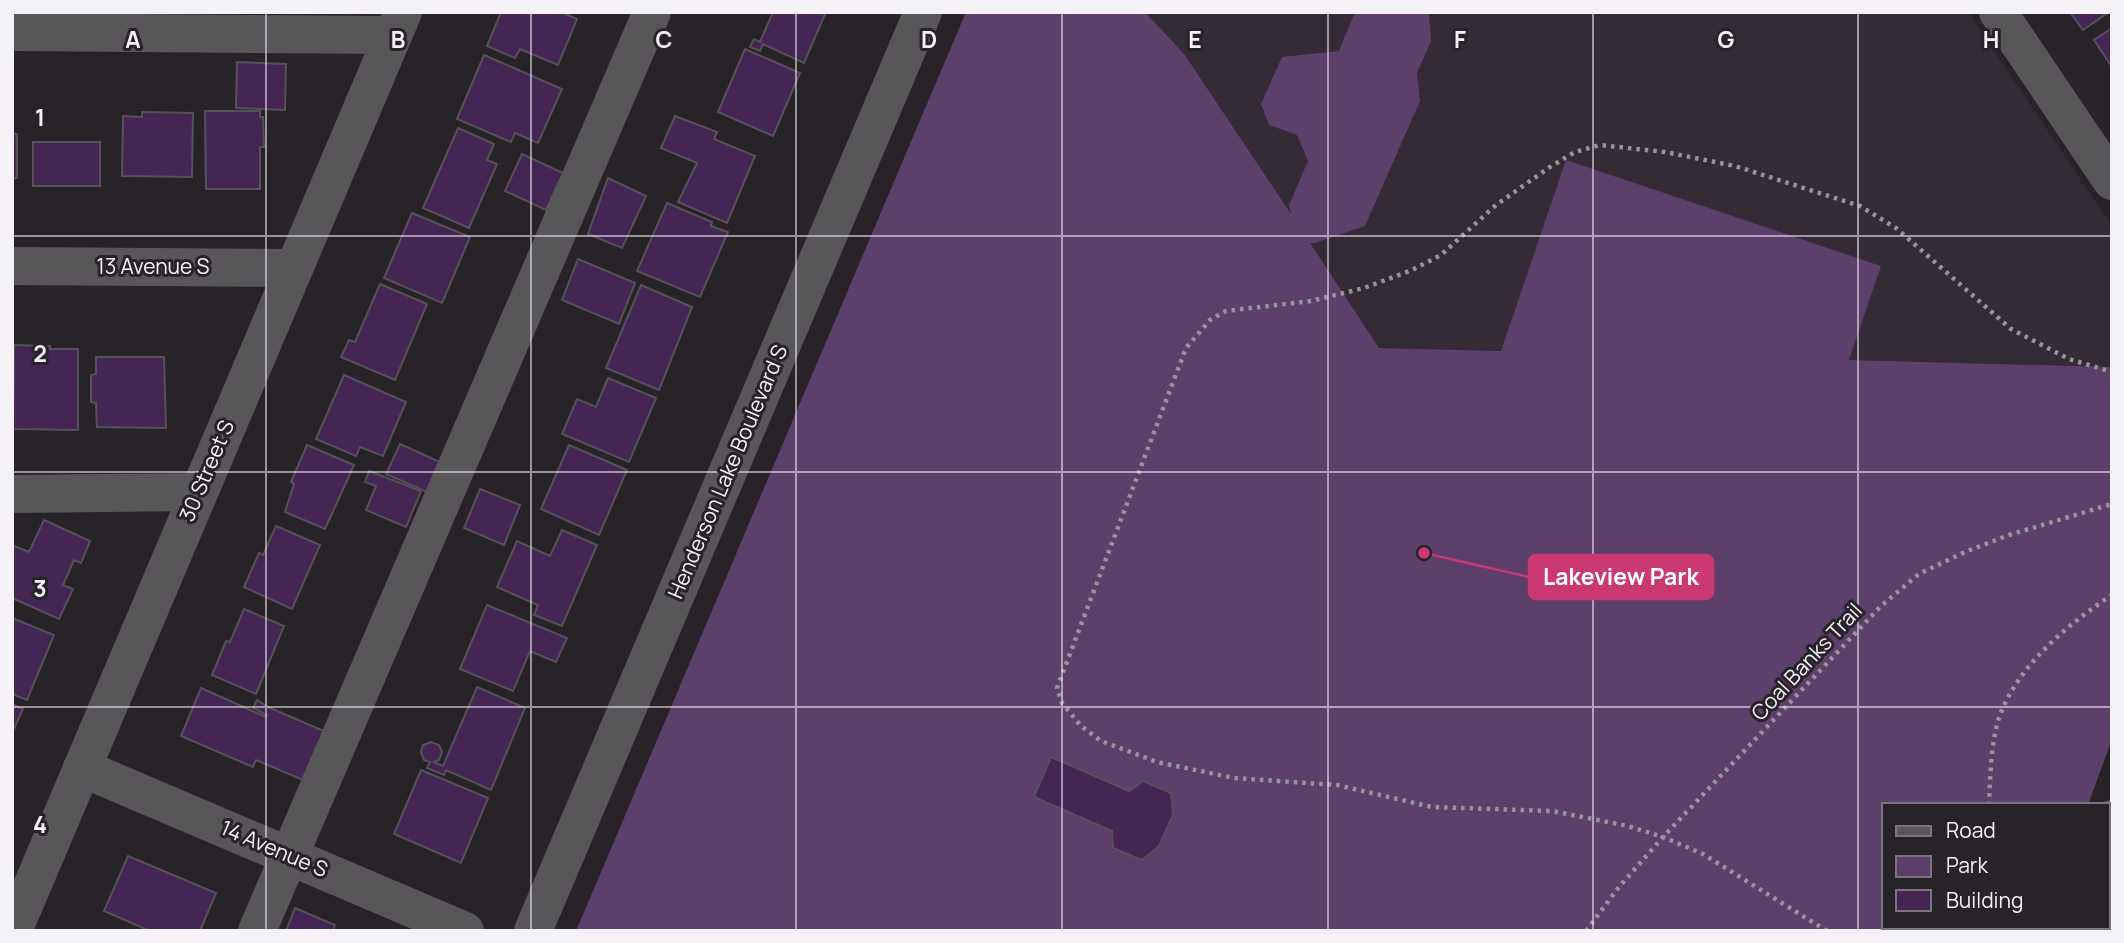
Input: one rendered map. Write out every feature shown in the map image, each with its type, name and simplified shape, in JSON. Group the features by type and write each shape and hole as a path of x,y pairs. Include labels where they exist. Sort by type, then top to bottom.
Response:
{"street":[{"path":"257,931 652,12"},
{"name":"Henderson Lake Boulevard S","path":"533,931 923,12"},
{"path":"1998,12 2112,181"},
{"path":"12,32 398,24"},
{"name":"30 Street S","path":"13,931 398,24"},
{"name":"13 Avenue S","path":"12,266 293,268"},
{"path":"12,494 199,492"},
{"name":"14 Avenue S","path":"82,768 465,931"}],"path":[{"path":"1826,931 1703,854 1628,826 1552,811 1432,807 1337,785 1234,778 1157,762 1101,741 1081,726 1062,703 1057,688 1186,348 1210,320 1226,311 1311,301 1364,288 1412,270 1441,255 1496,205 1550,167 1575,152 1600,145 1665,152 1735,166 1860,206 1896,228 2011,329 2068,359 2112,372"},
{"name":"Coal Banks Trail","path":"1586,931 1619,887 1663,837 1881,606 1919,574 2009,535 2112,504"},
{"path":"1989,803 1998,720 2015,687 2047,647 2112,594"}],"shaded area":[{"path":"1145,12 1968,12 2112,226 2112,367 1379,348 1185,55"}],"green space":[{"path":"966,12 1145,12 1185,55 1291,214 1289,205 1308,161 1297,135 1269,125 1261,104 1282,57 1339,51 1355,12 1429,12 1431,41 1417,73 1420,101 1365,226 1310,243 1379,348 1501,351 1566,160 1881,266 1849,360 2112,367 2112,739 2089,803 1882,803 1882,929 2060,931 576,931"}],"building":[{"path":"125,12 167,12 167,17 125,15"},
{"path":"501,12 561,12 577,19 558,65 520,49 515,58 487,46"},
{"path":"773,12 826,12 804,63 763,44 760,51 750,47 754,39 760,42"},
{"path":"2070,12 2109,12 2083,30"},
{"path":"2112,28 2112,67 2094,40"},
{"path":"745,49 800,73 773,136 718,112"},
{"path":"484,55 562,89 538,143 515,133 511,142 457,119"},
{"path":"237,62 286,64 285,110 236,108"},
{"path":"205,111 260,111 260,117 263,117 264,147 260,147 260,189 206,189"},
{"path":"142,112 193,113 192,177 122,176 123,116 142,117"},
{"path":"675,116 717,132 714,139 755,156 727,223 678,202 697,163 661,148"},
{"path":"458,128 494,144 487,160 497,164 469,228 423,208"},
{"path":"12,134 17,134 17,178 12,178"},
{"path":"33,142 100,142 100,186 33,186"},
{"path":"522,154 563,173 546,210 505,191"},
{"path":"608,178 646,196 622,248 588,234"},
{"path":"667,203 712,222 711,226 728,232 700,297 637,271"},
{"path":"412,213 470,237 442,303 384,278"},
{"path":"578,259 635,283 619,324 562,300"},
{"path":"380,284 427,304 395,380 341,357 349,340 355,342"},
{"path":"641,285 692,307 659,390 606,368"},
{"path":"14,345 78,349 78,430 13,429"},
{"path":"96,357 164,357 166,428 97,427 96,403 91,402 91,375 96,374"},
{"path":"344,375 406,402 383,456 360,447 356,456 316,439"},
{"path":"608,378 656,398 629,462 562,434 577,399 596,407"},
{"path":"400,444 440,462 427,492 386,474"},
{"path":"307,445 354,465 325,529 285,512 294,484 291,482"},
{"path":"569,445 627,470 599,535 541,509"},
{"path":"369,471 421,491 406,527 366,510 376,486 365,482"},
{"path":"480,489 520,505 504,545 464,528"},
{"path":"44,520 90,541 81,563 74,560 63,585 73,589 59,619 12,598 12,545 29,552"},
{"path":"276,526 320,545 292,609 244,587 259,553 263,555"},
{"path":"562,530 597,545 562,626 534,615 538,605 497,587 517,541 550,556"},
{"path":"487,605 567,638 556,662 530,651 513,691 460,669"},
{"path":"244,609 284,626 256,694 212,675 226,641 230,642"},
{"path":"12,618 54,635 27,700 12,694"},
{"path":"477,687 525,708 491,790 446,770 444,775 427,768 430,762 424,760 421,752 423,745 431,742 439,745 442,752 439,760 434,762 443,766"},
{"path":"201,688 266,717 267,715 253,708 257,700 324,731 303,780 256,760 253,767 181,736"},
{"path":"12,704 23,709 12,733"},
{"path":"1051,757 1129,791 1143,781 1171,793 1173,815 1159,846 1142,860 1113,848 1112,831 1034,797"},
{"path":"421,770 488,798 461,863 394,834"},
{"path":"128,856 216,893 200,931 150,931 104,911"},
{"path":"295,908 335,925 333,931 286,931"}],"place":[{"name":"Lakeview Park","path":"1424,553"}]}
